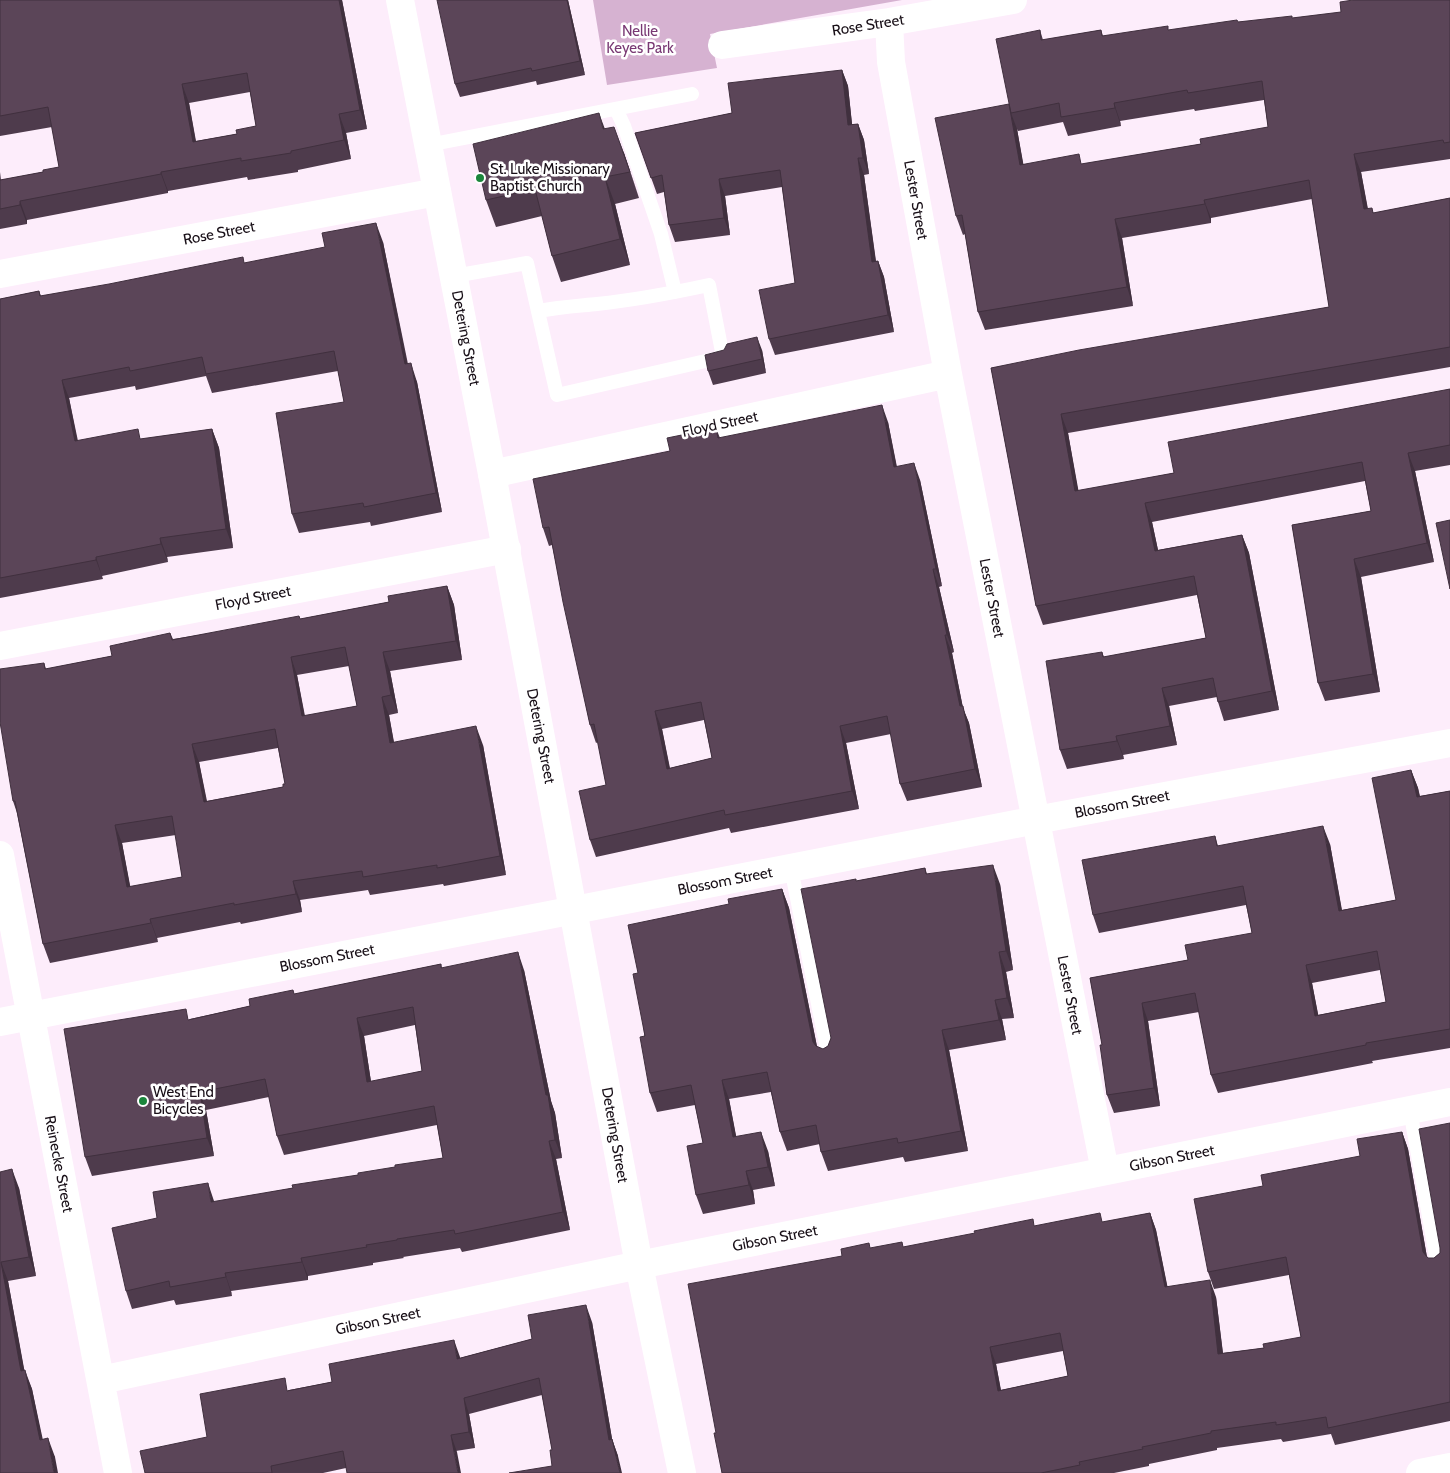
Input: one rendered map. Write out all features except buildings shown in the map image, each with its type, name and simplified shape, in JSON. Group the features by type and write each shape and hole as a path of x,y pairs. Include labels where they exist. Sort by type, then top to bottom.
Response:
{"street":[{"name":"Detering Street","path":"400,0 507,550 639,1265 682,1473"},
{"name":"Rose Street","path":"722,45 889,22 1013,0"},
{"name":"Lester Street","path":"889,22 891,62 948,374 1105,1171"},
{"name":"Rose Street","path":"0,274 437,192"},
{"name":"Floyd Street","path":"492,474 948,374"},
{"name":"Floyd Street","path":"0,646 507,550"},
{"name":"Blossom Street","path":"0,1022 1036,820 1450,743"},
{"name":"Reinecke Street","path":"0,855 118,1473"},
{"name":"Gibson Street","path":"101,1380 639,1265 1450,1102"},
{"path":"1420,1473 1450,1467"}],"lane":[{"path":"428,145 692,94"},
{"path":"616,108 661,234 676,292"},
{"path":"454,276 527,263 558,395 723,357 709,285 676,292 596,304 562,306 539,311"},
{"path":"791,868 829,1059"},
{"path":"1410,1110 1438,1267"}],"green space":[{"name":"Nellie Keyes Park","path":"593,0 902,0 710,34 717,68 607,85"}],"place":[{"name":"St. Luke Missionary Baptist Church","path":"480,178"},
{"name":"West End Bicycles","path":"143,1101"}]}
